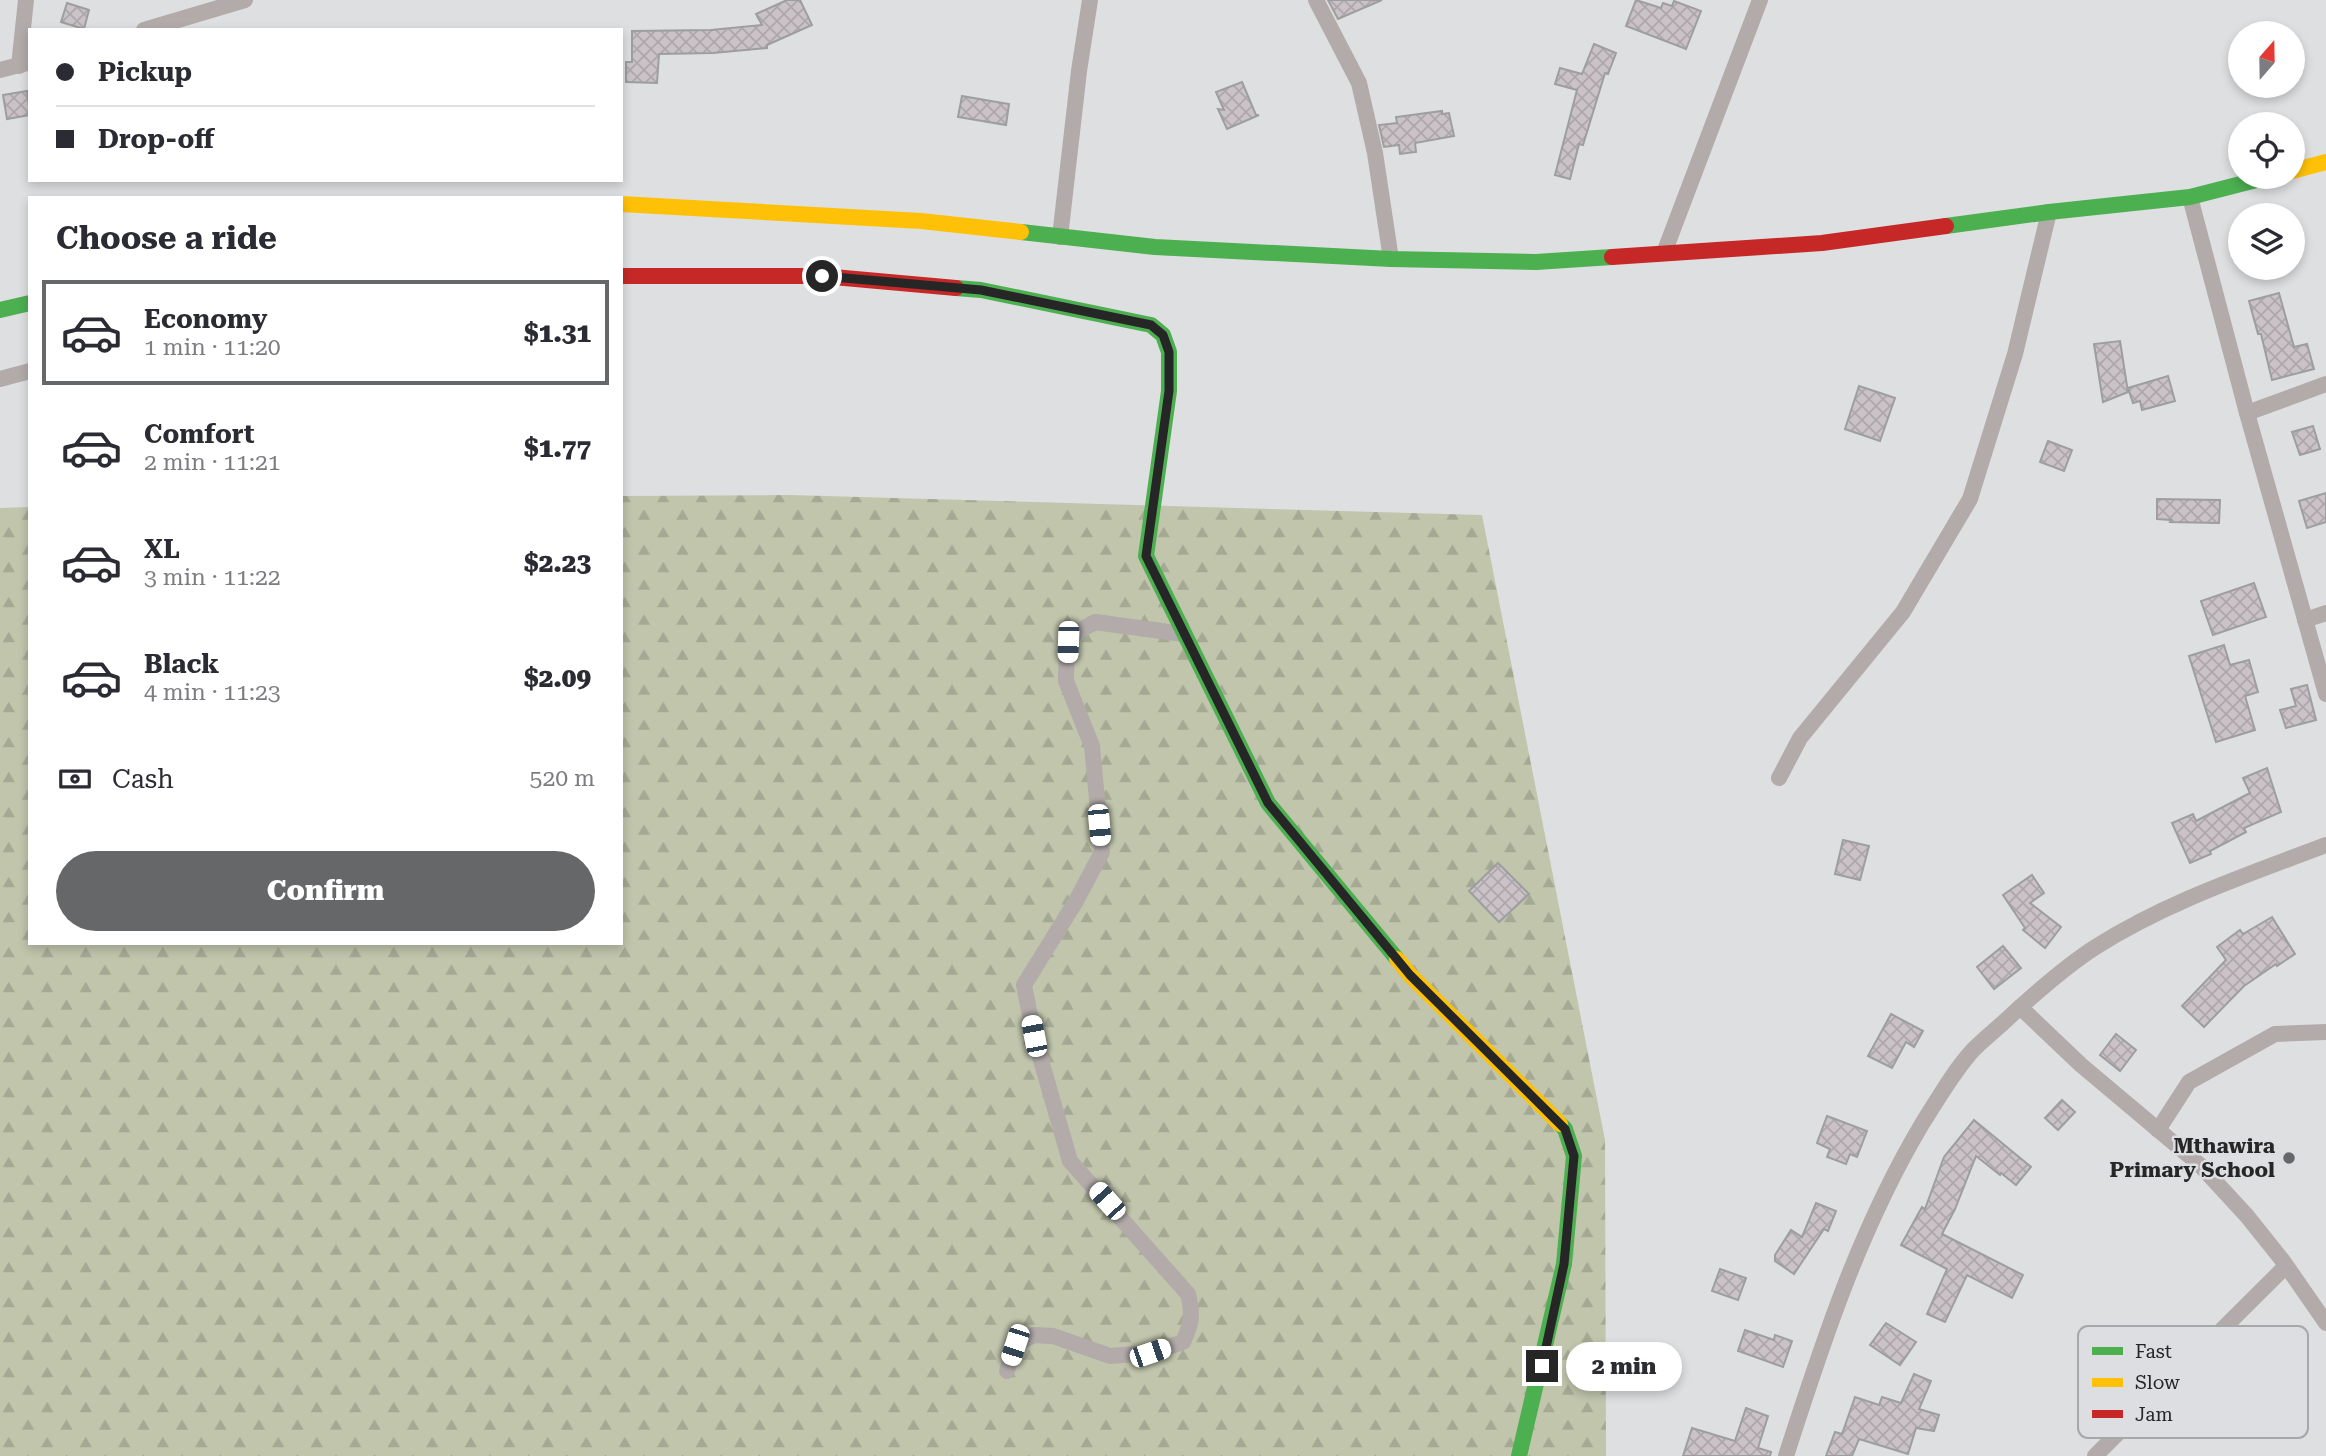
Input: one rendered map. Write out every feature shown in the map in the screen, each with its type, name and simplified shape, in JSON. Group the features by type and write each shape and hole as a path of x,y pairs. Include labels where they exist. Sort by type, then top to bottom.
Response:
{"street":[{"path":"0,70 24,64 26,0"},
{"path":"151,28 245,0"},
{"path":"1060,237 1090,0"},
{"path":"1316,0 1359,83 1375,153 1391,259"},
{"path":"1664,253 1760,0"},
{"path":"2305,168 2326,162"},
{"path":"623,204 921,220 1156,247 1391,259 1535,262 1822,243 2049,212 2190,197 2228,187"},
{"path":"2190,197 2326,694"},
{"path":"1779,778 1800,738 1903,612 1969,499 2015,355 2049,212"},
{"path":"623,276 822,276 981,290 1151,325 1163,335 1169,352 1169,391 1146,556 1183,634 1268,803 1410,975 1565,1129 1574,1156 1564,1264 1519,1456"},
{"path":"0,310 28,303"},
{"path":"0,379 28,372"},
{"path":"2247,413 2326,384"},
{"path":"2305,620 2326,613"},
{"path":"1007,1371 1015,1345 1034,1335 1053,1336 1110,1356 1150,1353 1183,1342 1192,1324 1188,1294 1070,1161 1034,1036 1024,985 1076,901 1102,852 1092,746 1066,681 1068,642 1077,632 1095,622 1183,634"},
{"path":"1786,1456 1843,1287 1880,1201 1901,1159 1942,1091 1972,1051 2052,979 2094,948 2199,893 2326,845"},
{"path":"2020,1007 2081,1065 2200,1165 2247,1216 2326,1323"},
{"path":"2158,1129 2189,1082 2275,1034 2326,1031"},
{"path":"2226,1326 2286,1266"},
{"path":"2095,1456 2113,1438"}],"green space":[{"path":"789,495 1482,515 1605,1140 1606,1456 0,1456 0,508 28,507 28,945 623,945 623,496"}],"building":[{"path":"787,0 800,0 812,25 767,45 767,48 659,54 657,83 626,82 626,62 632,62 632,31 711,30 762,25 756,14"},
{"path":"1328,0 1382,0 1338,19"},
{"path":"1636,0 1661,8 1663,3 1672,6 1674,1 1701,11 1686,49 1626,26"},
{"path":"67,3 89,10 84,28 61,22"},
{"path":"1594,44 1616,53 1608,74 1605,73 1583,145 1579,144 1570,179 1555,175 1577,90 1555,84 1560,68 1582,74"},
{"path":"1242,82 1256,115 1259,115 1227,129 1218,109 1224,110 1216,92"},
{"path":"27,91 28,115 7,119 3,95"},
{"path":"962,96 1009,104 1006,125 958,117"},
{"path":"1442,111 1442,114 1449,113 1454,136 1415,143 1416,152 1400,154 1399,145 1384,147 1379,125 1397,123 1396,117"},
{"path":"2279,293 2294,347 2307,344 2314,369 2272,380 2261,334 2258,334 2249,301"},
{"path":"2120,341 2128,392 2103,402 2094,344"},
{"path":"2168,376 2175,401 2142,410 2140,401 2133,403 2128,388"},
{"path":"1859,386 1895,398 1880,441 1845,429"},
{"path":"2313,426 2320,449 2300,455 2292,432"},
{"path":"2048,441 2072,450 2064,471 2040,462"},
{"path":"2326,493 2326,522 2307,528 2299,501"},
{"path":"2157,499 2220,500 2219,523 2170,522 2171,520 2157,519"},
{"path":"2254,583 2266,617 2213,635 2201,601"},
{"path":"2224,645 2230,665 2249,660 2258,692 2245,696 2255,730 2216,742 2189,656"},
{"path":"2307,685 2316,720 2286,728 2280,710 2296,706 2291,689"},
{"path":"2267,768 2281,812 2244,828 2246,832 2210,851 2211,854 2190,863 2172,823 2193,814 2196,821 2250,793 2243,778"},
{"path":"1843,840 1869,846 1860,880 1835,874"},
{"path":"1498,863 1529,894 1499,922 1469,891"},
{"path":"2032,875 2044,893 2030,903 2061,927 2045,948 2023,930 2025,928 2003,895"},
{"path":"2272,917 2295,954 2244,986 2204,1027 2182,1006 2226,960 2217,947 2240,930 2243,934"},
{"path":"2003,946 2021,968 1994,989 1977,967"},
{"path":"1891,1014 1923,1031 1914,1047 1906,1042 1892,1068 1868,1056"},
{"path":"2116,1034 2136,1050 2120,1071 2100,1055"},
{"path":"2062,1100 2075,1112 2058,1130 2045,1118"},
{"path":"1827,1116 1867,1131 1857,1157 1850,1154 1846,1164 1827,1157 1830,1149 1817,1143"},
{"path":"1974,1120 2031,1167 2016,1185 1976,1156 1942,1234 2023,1275 2012,1298 1967,1275 1945,1322 1927,1314 1947,1269 1901,1245 1922,1207 1925,1209 1944,1157"},
{"path":"1816,1203 1836,1211 1828,1231 1824,1229 1794,1274 1775,1261 1775,1255 1791,1230 1802,1237"},
{"path":"1720,1269 1746,1278 1738,1300 1712,1291"},
{"path":"1886,1323 1916,1342 1900,1365 1870,1345"},
{"path":"1745,1330 1774,1340 1775,1335 1792,1341 1783,1367 1738,1351"},
{"path":"1914,1374 1931,1381 1919,1409 1939,1415 1934,1431 1916,1428 1908,1454 1859,1439 1852,1456 1826,1456 1835,1432 1842,1434 1855,1397 1879,1405 1882,1397 1901,1403"},
{"path":"1746,1408 1768,1416 1758,1448 1771,1452 1770,1456 1683,1456 1692,1428 1735,1441"}],"traffic: fast":[{"path":"1946,226 2190,197 2228,187"},
{"path":"1021,232 1155,247 1391,259 1536,262 1612,257"},
{"path":"956,288 981,290 1151,325 1163,335 1169,352 1169,391 1146,556 1268,803 1397,959"},
{"path":"0,310 28,303"},
{"path":"1519,1456 1564,1264 1574,1156 1565,1129 1560,1124"}],"traffic: slow":[{"path":"2305,168 2326,162"},
{"path":"623,204 921,221 1021,232"},
{"path":"1397,959 1560,1124"}],"traffic: jam":[{"path":"1612,257 1822,243 1946,226"},
{"path":"623,276 822,276 956,288"}],"place":[{"name":"Mthawira Primary School","path":"2289,1158"}],"route":[{"path":"822,276 981,290 1151,325 1163,335 1169,352 1169,391 1146,556 1268,803 1410,975 1565,1129 1574,1156 1564,1264 1542,1366"}]}
